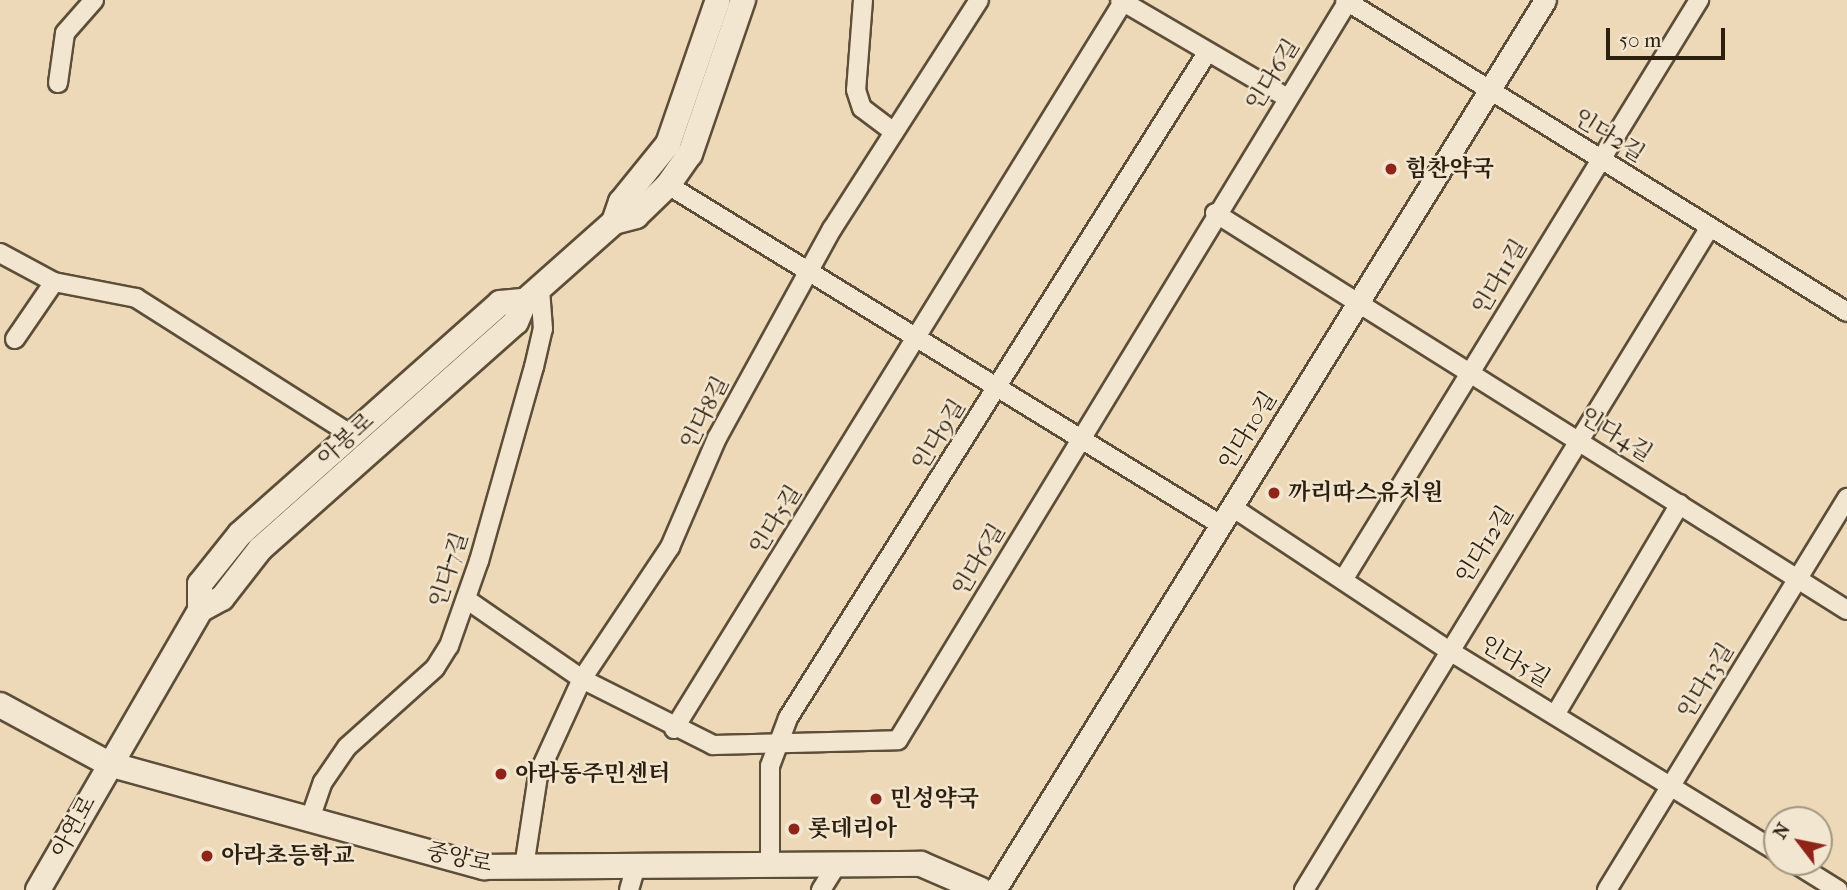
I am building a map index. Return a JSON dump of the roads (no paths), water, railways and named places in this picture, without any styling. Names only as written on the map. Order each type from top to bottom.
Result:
[{"type":"main road","name":"아봉로","points":[[614,222],[621,202],[668,144],[718,0]]},
{"type":"main road","name":"아봉로","points":[[109,764],[201,610],[222,598],[260,548],[516,322],[533,295],[614,222],[636,216],[668,185],[690,154],[743,0]]},
{"type":"main road","name":"아봉로","points":[[201,610],[200,584],[240,534],[500,303],[533,295]]},
{"type":"main road","name":"중앙로","points":[[0,705],[109,764],[484,867],[636,866],[770,861],[836,866],[922,864],[981,890]]},
{"type":"main road","name":"아연로","points":[[38,890],[109,764]]},
{"type":"street","points":[[58,83],[65,33],[94,0]]},
{"type":"street","points":[[863,0],[856,90],[862,108],[894,132]]},
{"type":"street","name":"인다8길","points":[[524,867],[538,775],[582,679],[670,547],[717,438],[810,268],[979,0]]},
{"type":"street","name":"인다10길","points":[[995,890],[1545,0]]},
{"type":"street","name":"인다11길","points":[[1343,580],[1699,0]]},
{"type":"street","points":[[1121,1],[1287,98]]},
{"type":"street","name":"인다5길","points":[[674,729],[920,337],[1121,1]]},
{"type":"street","name":"인다2길","points":[[1347,1],[1847,312]]},
{"type":"street","name":"인다6길","points":[[466,599],[582,679],[674,729],[713,745],[898,740],[1215,213],[1347,1]]},
{"type":"street","name":"인다9길","points":[[770,861],[770,766],[788,718],[1207,53]]},
{"type":"street","name":"인다5길","points":[[668,185],[810,268],[1082,438],[1343,580],[1448,650],[1763,843]]},
{"type":"street","name":"인다4길","points":[[1215,213],[1847,610]]},
{"type":"street","name":"인다12길","points":[[1304,890],[1448,650],[1710,227]]},
{"type":"street","points":[[0,253],[54,282],[136,298],[352,435]]},
{"type":"street","points":[[15,339],[54,282]]},
{"type":"street","name":"인다7길","points":[[310,819],[323,782],[346,747],[435,668],[466,599],[543,329],[533,295]]},
{"type":"street","name":"인다13길","points":[[1607,890],[1847,498]]},
{"type":"street","points":[[1555,715],[1680,505]]},
{"type":"street","points":[[629,890],[636,866]]},
{"type":"street","points":[[821,890],[836,866]]},
{"type":"street","points":[[1816,876],[1838,890]]},
{"type":"place","name":"힘찬약국","points":[[1391,169]]},
{"type":"place","name":"까리따스유치원","points":[[1274,493]]},
{"type":"place","name":"아라동주민센터","points":[[501,774]]},
{"type":"place","name":"민성약국","points":[[876,799]]},
{"type":"place","name":"롯데리아","points":[[794,829]]},
{"type":"place","name":"아라초등학교","points":[[207,856]]}]
